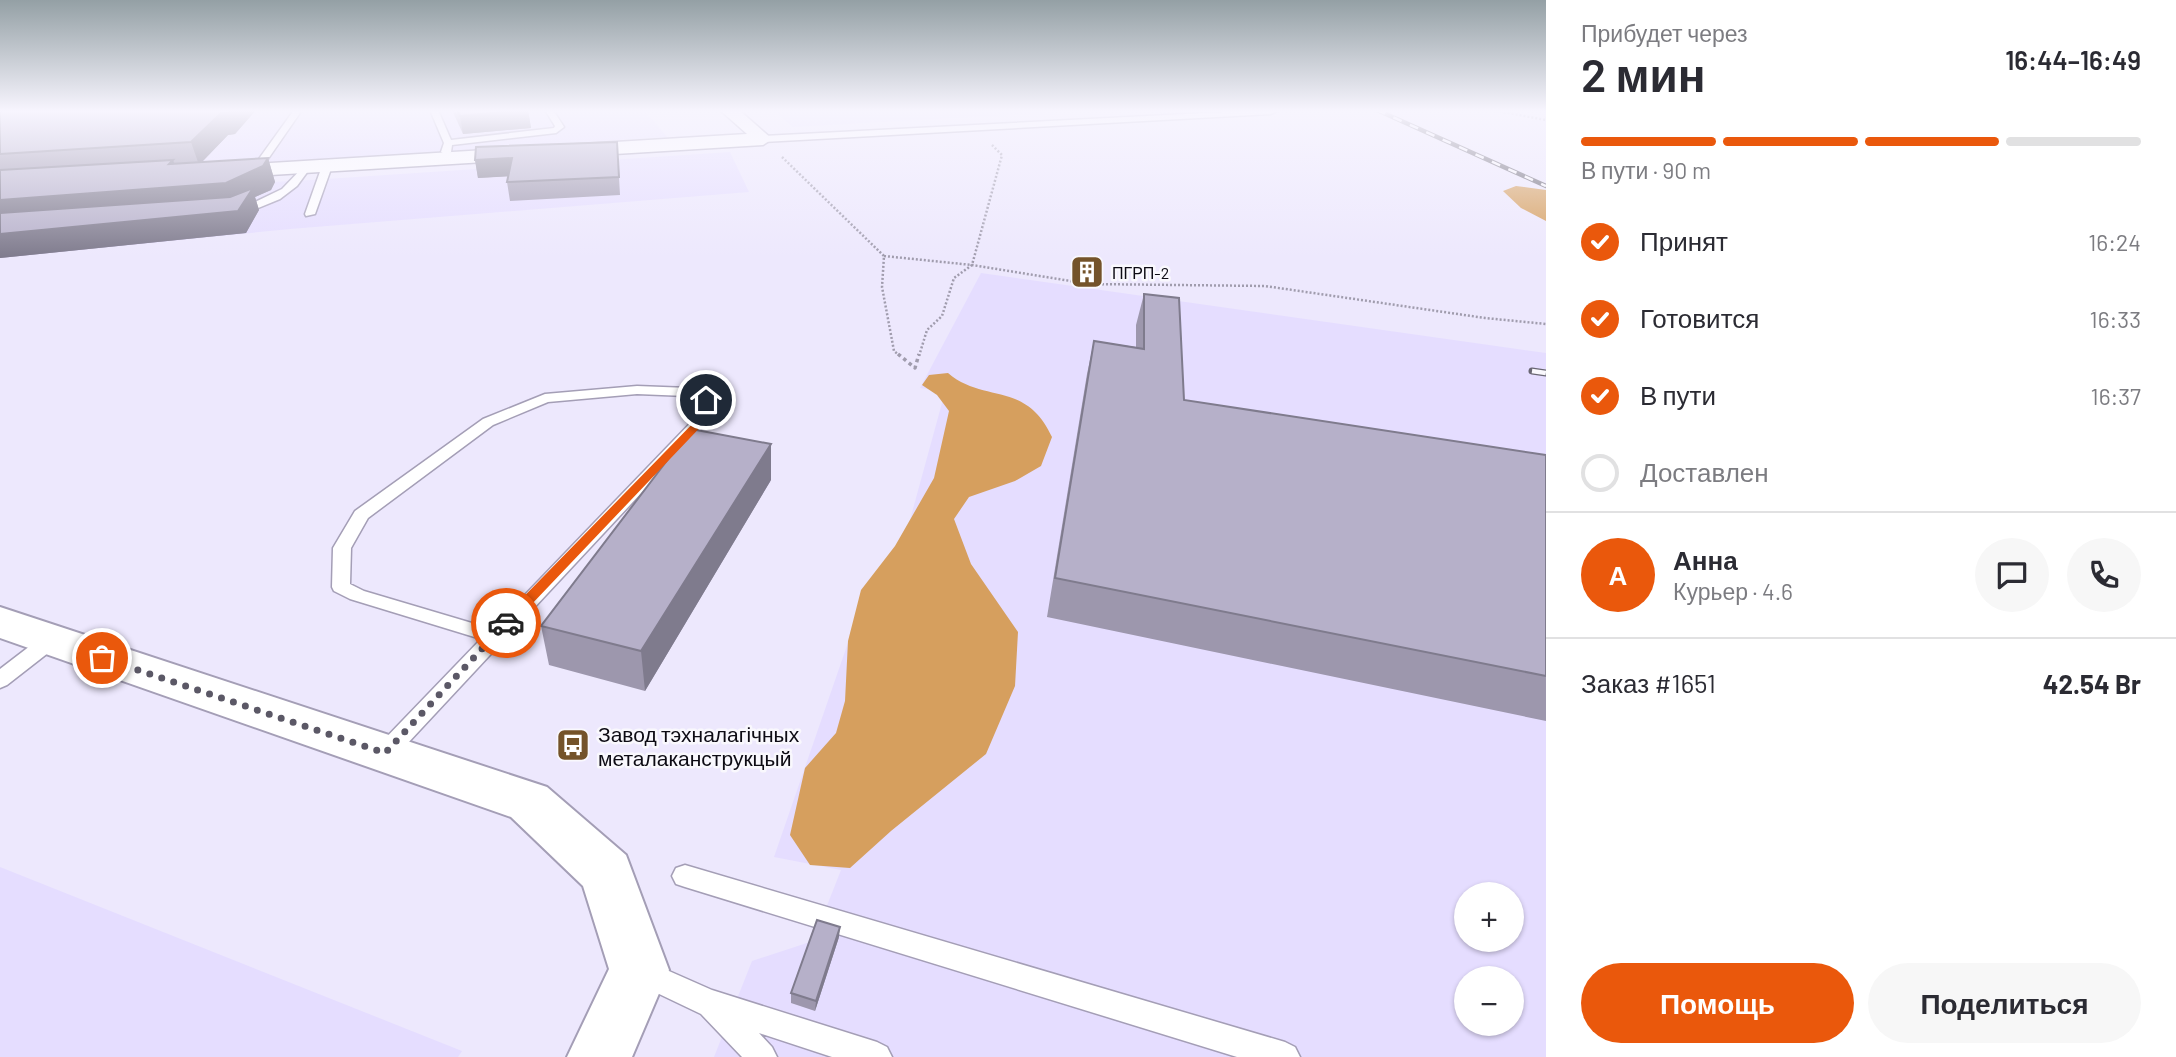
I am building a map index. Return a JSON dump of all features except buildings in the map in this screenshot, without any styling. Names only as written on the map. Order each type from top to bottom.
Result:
[{"type":"street","points":[[202,173],[327,166],[380,159]]},
{"type":"street","points":[[0,622],[529,802],[606,872],[639,970],[599,1057]]},
{"type":"lane","points":[[256,170],[263,159]]},
{"type":"lane","points":[[310,214],[327,166]]},
{"type":"lane","points":[[224,216],[255,207],[279,195],[295,185],[306,167]]},
{"type":"lane","points":[[385,753],[493,636],[707,415],[706,400],[688,392],[637,390],[545,398],[488,422],[360,515],[341,548],[341,586],[357,595],[493,636]]},
{"type":"lane","points":[[0,680],[50,640]]},
{"type":"lane","points":[[685,876],[1285,1057]]},
{"type":"lane","points":[[639,970],[709,1003],[877,1057]]},
{"type":"lane","points":[[709,1003],[762,1057]]},
{"type":"path","points":[[784,159],[884,256],[972,265],[1089,284],[1265,285],[1485,318],[1546,324]]},
{"type":"path","points":[[884,256],[882,287],[894,351],[915,368],[927,330],[942,316],[954,278],[972,265],[1001,159]]},
{"type":"shaded area","points":[[0,159],[312,159],[0,179]]},
{"type":"shaded area","points":[[620,159],[733,159],[749,192],[290,229],[0,258],[0,196],[311,180]]},
{"type":"shaded area","points":[[1516,186],[1546,190],[1546,221],[1521,208],[1503,191]]},
{"type":"shaded area","points":[[981,273],[1546,353],[1546,1057],[714,1057],[752,961],[813,941],[841,870],[774,857],[870,579],[893,582],[945,392],[920,388]]},
{"type":"shaded area","points":[[948,373],[976,388],[1004,395],[1030,407],[1042,419],[1052,437],[1041,466],[1015,481],[969,497],[954,519],[971,564],[1018,632],[1015,686],[986,754],[850,868],[810,865],[790,835],[805,768],[836,733],[845,701],[848,641],[861,590],[895,546],[934,478],[949,411],[937,395],[922,385],[929,375]]},
{"type":"shaded area","points":[[0,867],[462,1051],[458,1057],[0,1057]]},
{"type":"railway","points":[[1487,159],[1546,186]]},
{"type":"railway","points":[[1532,371],[1546,373]]},
{"type":"way so far","points":[[102,658],[385,753],[506,623]]},
{"type":"place","name":"ПГРП-2","points":[[1087,272]]},
{"type":"place","name":"Завод тэхналагічных металаканструкцый","points":[[573,745]]},
{"type":"route","points":[[506,623],[707,415],[706,400]]}]
